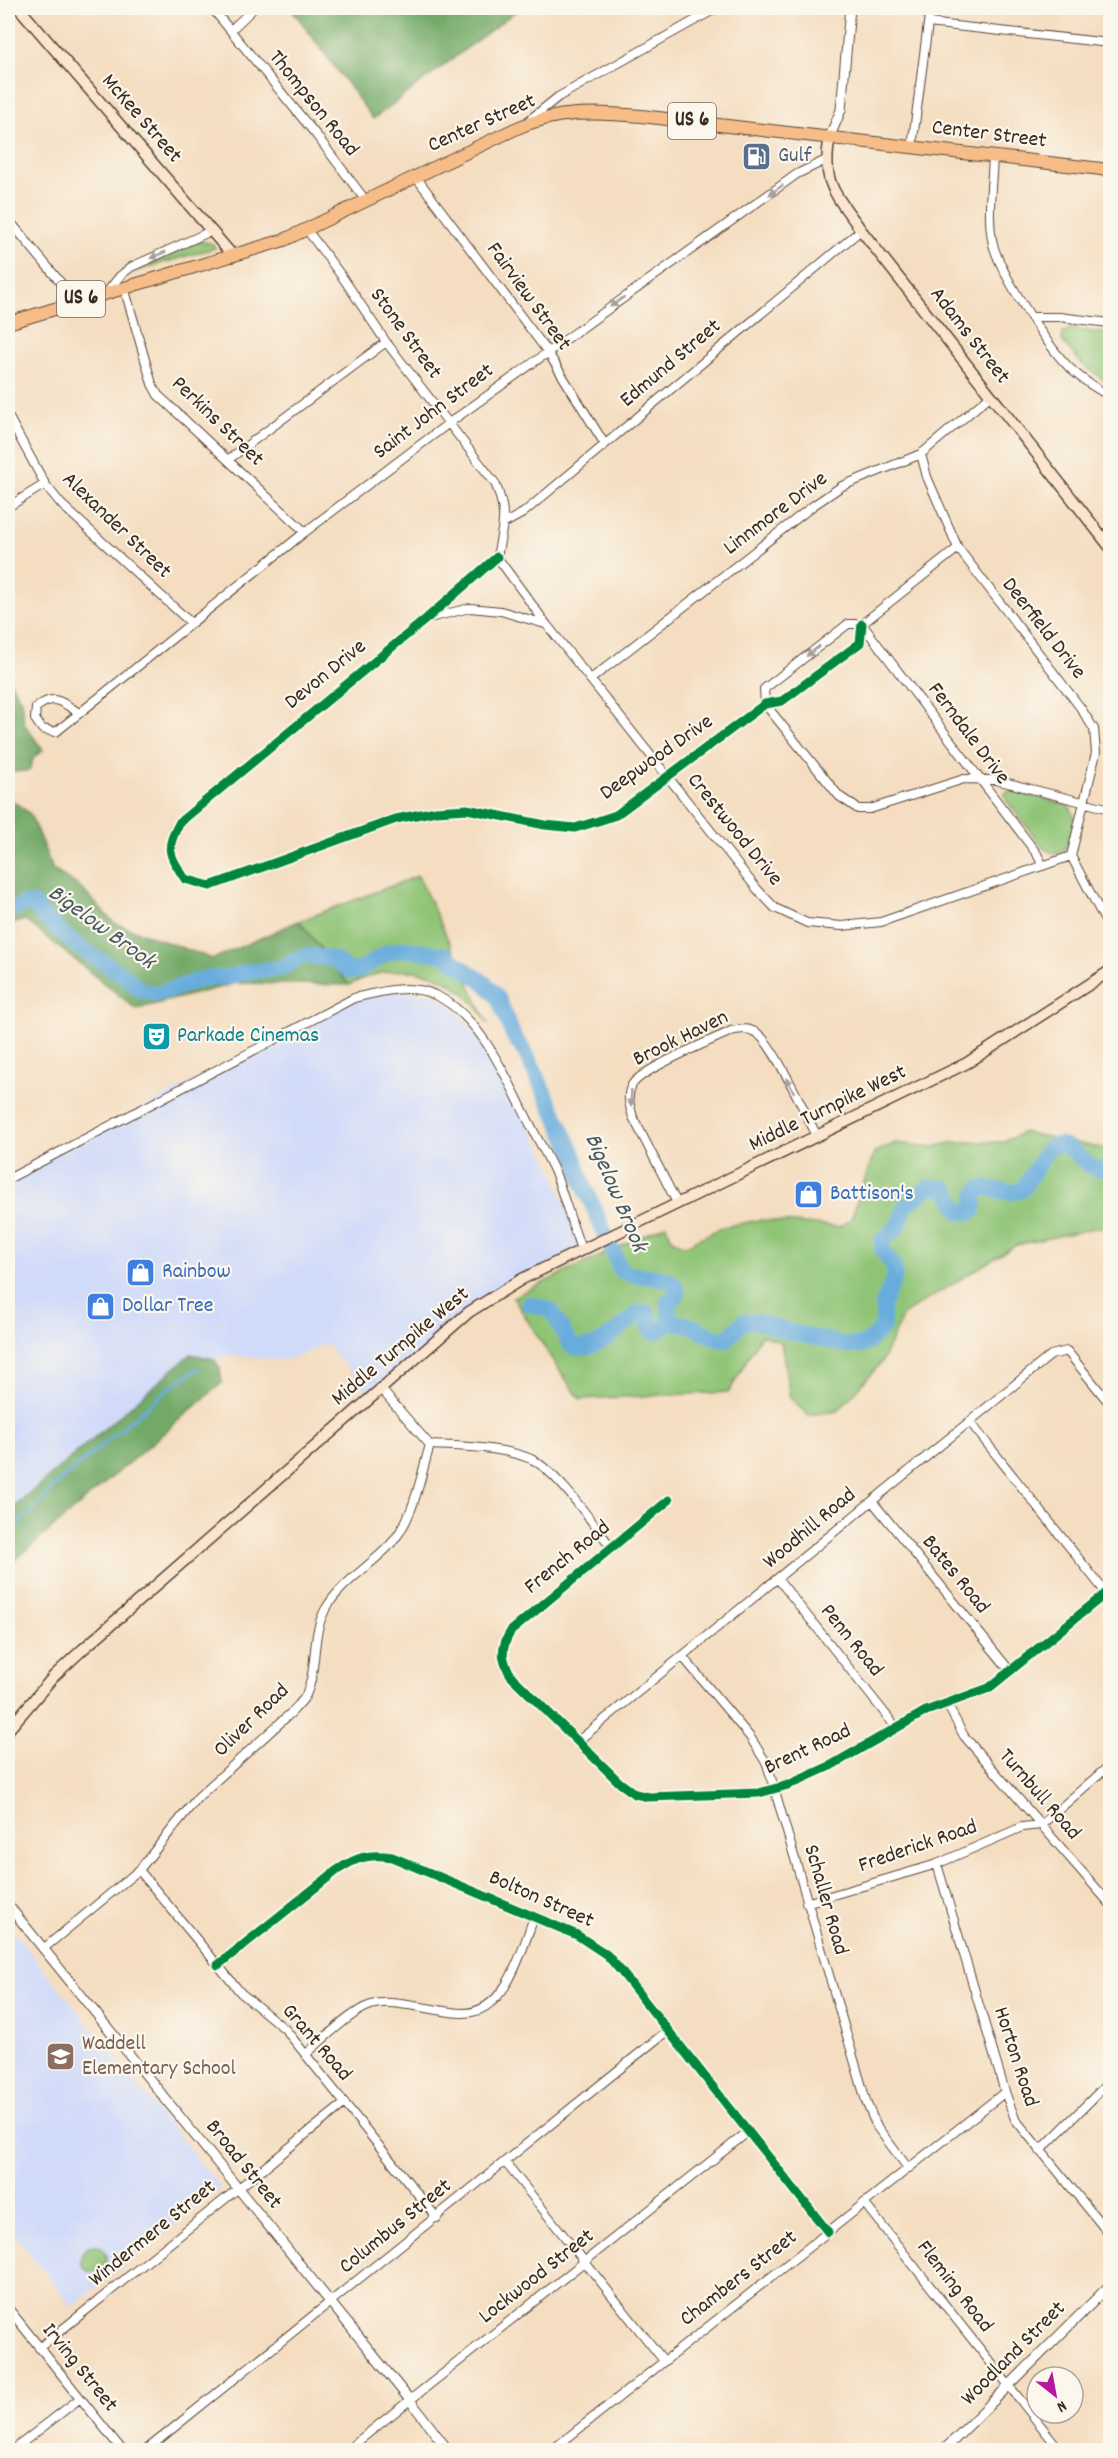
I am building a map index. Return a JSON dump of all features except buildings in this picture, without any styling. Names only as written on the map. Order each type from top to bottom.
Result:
[{"type":"main road","name":"McKee Street","points":[[19,8],[233,256]]},
{"type":"main road","name":"Center Street","points":[[8,323],[276,243],[525,124],[552,115],[610,114],[830,136],[1110,170]]},
{"type":"main road","name":"Adams Street","points":[[830,136],[826,160],[829,183],[861,230],[1110,547]]},
{"type":"main road","name":"Middle Turnpike West","points":[[8,1730],[54,1676],[82,1650],[469,1312],[522,1279],[581,1249],[967,1063],[1110,971]]},
{"type":"street","name":"Thompson Road","points":[[212,8],[366,201]]},
{"type":"street","points":[[231,30],[254,8]]},
{"type":"street","points":[[525,124],[558,97],[717,8]]},
{"type":"street","points":[[830,136],[840,110],[850,8]]},
{"type":"street","points":[[912,147],[930,8]]},
{"type":"street","points":[[928,22],[1110,43]]},
{"type":"street","points":[[993,156],[990,219],[994,247],[1005,272],[1032,317],[1071,370],[1093,387],[1110,396]]},
{"type":"street","name":"Saint John Street","points":[[79,713],[57,700],[46,700],[36,708],[35,719],[42,729],[56,732],[305,532],[448,423],[797,174],[826,160]]},
{"type":"street","name":"Fairview Street","points":[[416,177],[547,351],[604,443]]},
{"type":"street","points":[[8,219],[76,301]]},
{"type":"street","name":"Stone Street","points":[[307,230],[386,342],[495,483],[504,503],[497,557]]},
{"type":"street","name":"Edmund Street","points":[[503,524],[523,513],[861,230]]},
{"type":"street","points":[[107,292],[131,267],[211,231]]},
{"type":"street","name":"Perkins Street","points":[[124,287],[152,384],[158,395],[305,532]]},
{"type":"street","points":[[1032,317],[1059,317],[1110,323]]},
{"type":"street","points":[[229,459],[386,342]]},
{"type":"street","name":"Linnmore Drive","points":[[591,679],[773,536],[842,486],[921,454],[991,395]]},
{"type":"street","name":"Alexander Street","points":[[8,416],[45,484],[61,504],[191,623]]},
{"type":"street","name":"Deerfield Drive","points":[[921,454],[927,477],[958,548],[1080,707],[1094,729],[1096,753],[1071,856]]},
{"type":"street","points":[[8,507],[45,484]]},
{"type":"street","name":"Deepwood Drive","points":[[765,704],[764,689],[848,624],[862,624],[958,548]]},
{"type":"street","name":"Crestwood Drive","points":[[497,557],[546,625],[756,889],[775,908],[807,923],[842,926],[881,921],[1071,856]]},
{"type":"street","name":"Devon Drive","points":[[180,822],[426,619],[497,557]]},
{"type":"street","name":"Devon Drive","points":[[426,619],[470,608],[501,611],[546,625]]},
{"type":"street","name":"Deepwood Drive","points":[[180,822],[169,841],[172,859],[185,879],[210,886],[396,819],[436,811],[467,809],[545,825],[575,828],[616,815],[765,704],[782,701],[860,643],[862,624]]},
{"type":"street","name":"Ferndale Drive","points":[[862,624],[1044,866]]},
{"type":"street","points":[[765,704],[839,796],[858,809],[870,809],[964,779],[979,778],[996,780],[1110,809]]},
{"type":"street","points":[[1071,856],[1110,930]]},
{"type":"street","points":[[8,1179],[354,998],[382,991],[405,989],[433,994],[453,1005],[471,1023],[500,1067],[555,1175],[581,1249]]},
{"type":"street","name":"Brook Haven","points":[[677,1203],[633,1116],[628,1102],[631,1085],[643,1074],[721,1036],[745,1028],[758,1033],[769,1046],[817,1136]]},
{"type":"street","name":"Woodhill Road","points":[[578,1741],[1051,1355],[1067,1351],[1110,1404]]},
{"type":"street","points":[[380,1389],[430,1445],[507,1453],[531,1460],[549,1472],[612,1548]]},
{"type":"street","points":[[970,1422],[1108,1591]]},
{"type":"street","name":"Oliver Road","points":[[44,1949],[139,1870],[198,1797],[292,1712],[305,1697],[311,1680],[317,1630],[325,1610],[340,1591],[391,1545],[403,1527],[412,1506],[430,1445]]},
{"type":"street","name":"French Road","points":[[502,1653],[504,1641],[511,1630],[669,1500]]},
{"type":"street","name":"Bates Road","points":[[872,1500],[1011,1672]]},
{"type":"street","name":"Penn Road","points":[[778,1579],[895,1726]]},
{"type":"street","name":"Brent Road","points":[[502,1653],[504,1664],[512,1677],[620,1784],[635,1794],[649,1797],[759,1793],[774,1790],[830,1766],[895,1726],[926,1711],[989,1688],[1108,1591]]},
{"type":"street","name":"Schaller Road","points":[[682,1656],[750,1737],[767,1764],[806,1903],[867,2104],[877,2127],[908,2168]]},
{"type":"street","name":"Turnbull Road","points":[[947,1704],[964,1736],[1110,1904]]},
{"type":"street","points":[[1041,1825],[1110,1765]]},
{"type":"street","name":"Frederick Road","points":[[806,1903],[937,1864],[1022,1827],[1041,1825]]},
{"type":"street","name":"Bolton Street","points":[[218,1965],[336,1871],[355,1858],[365,1855],[392,1857],[577,1935],[607,1955],[828,2232]]},
{"type":"street","name":"Horton Road","points":[[937,1864],[1015,2119],[1110,2235]]},
{"type":"street","name":"Grant Road","points":[[139,1870],[241,1993],[285,2029],[437,2218]]},
{"type":"street","name":"Broad Street","points":[[8,1905],[409,2399],[448,2451]]},
{"type":"street","points":[[306,2054],[355,2014],[370,2005],[390,2003],[464,2013],[481,2008],[503,1991],[512,1976],[534,1917]]},
{"type":"street","name":"Columbus Street","points":[[146,2451],[668,2031]]},
{"type":"street","points":[[1040,2151],[1110,2081]]},
{"type":"street","name":"Chambers Street","points":[[552,2451],[1005,2092]]},
{"type":"street","name":"Windermere Street","points":[[39,2348],[345,2103]]},
{"type":"street","name":"Lockwood Street","points":[[346,2451],[749,2131]]},
{"type":"street","points":[[505,2162],[664,2361]]},
{"type":"street","name":"Fleming Road","points":[[864,2203],[1060,2451]]},
{"type":"street","name":"Woodland Street","points":[[944,2451],[1110,2285]]},
{"type":"street","name":"Irving Street","points":[[8,2308],[122,2451]]},
{"type":"street","points":[[13,2451],[79,2398]]},
{"type":"shaded area","points":[[382,991],[433,994],[453,1005],[500,1067],[555,1175],[581,1249],[499,1292],[372,1395],[327,1345],[322,1345],[301,1356],[282,1360],[229,1355],[214,1359],[191,1355],[8,1512],[8,1179],[354,998]]},
{"type":"shaded area","name":"Waddell Elementary School","points":[[8,1925],[221,2188],[72,2307],[8,2227]]},
{"type":"green space","points":[[291,8],[520,8],[373,119]]},
{"type":"green space","points":[[201,241],[213,244],[215,248],[127,273]]},
{"type":"green space","points":[[1071,329],[1110,334],[1110,384],[1083,365],[1062,341],[1063,332]]},
{"type":"green space","points":[[8,677],[21,701],[24,724],[43,750],[34,757],[29,771],[10,772],[8,769]]},
{"type":"green space","points":[[1010,790],[1067,805],[1072,810],[1075,824],[1067,846],[1055,854],[1044,849],[1006,800],[1005,793]]},
{"type":"green space","points":[[8,797],[30,814],[53,870],[79,886],[114,923],[213,959],[299,921],[349,985],[237,983],[136,1009],[25,920],[8,925]]},
{"type":"green space","points":[[418,876],[488,1024],[462,991],[428,974],[409,971],[389,972],[369,976],[349,985],[299,921]]},
{"type":"green space","points":[[1023,1132],[1110,1150],[1110,1225],[1016,1245],[904,1314],[881,1363],[838,1411],[808,1415],[790,1398],[781,1342],[761,1335],[729,1392],[580,1399],[513,1297],[666,1225],[672,1239],[684,1246],[723,1227],[759,1220],[839,1227],[851,1219],[874,1153],[895,1143],[933,1147],[954,1142],[1004,1142]]},
{"type":"green space","points":[[191,1354],[214,1359],[220,1369],[222,1383],[8,1566],[8,1512]]},
{"type":"green space","points":[[94,2246],[103,2250],[107,2259],[103,2268],[94,2272],[85,2268],[81,2259],[85,2250]]},
{"type":"waterway","name":"Bigelow Brook","points":[[8,912],[23,904],[34,905],[47,920],[79,947],[125,976],[140,990],[157,994],[203,979],[231,977],[245,972],[282,968],[300,957],[333,959],[350,971],[358,971],[389,952],[406,949],[445,955],[486,984],[498,998],[514,1037],[525,1052],[574,1154],[582,1181],[621,1271],[662,1278],[673,1283],[677,1295],[668,1302],[670,1323]]},
{"type":"waterway","name":"Bigelow Brook","points":[[670,1323],[694,1327],[713,1337],[726,1340],[743,1322],[755,1321],[850,1346],[866,1344],[883,1327],[883,1305],[895,1275],[894,1267],[882,1249],[882,1240],[897,1228],[906,1205],[929,1187],[946,1188],[960,1212],[971,1212],[974,1210],[975,1194],[980,1188],[1008,1192],[1023,1189],[1047,1151],[1055,1145],[1067,1147],[1093,1167],[1110,1170]]},
{"type":"waterway","points":[[529,1304],[551,1310],[571,1346],[580,1348],[589,1347],[607,1338],[638,1313],[648,1313],[650,1329],[653,1332],[657,1332],[670,1323]]},
{"type":"waterway","points":[[8,1525],[16,1526],[53,1487],[171,1386],[199,1368]]},
{"type":"cycle path","points":[[497,557],[426,619],[180,822],[172,839],[170,851],[185,879],[210,886],[396,819],[436,811],[467,809],[545,825],[575,828],[616,815],[765,704],[782,701],[860,643],[862,624]]},
{"type":"cycle path","points":[[669,1500],[511,1631],[503,1654],[512,1677],[620,1783],[635,1794],[649,1797],[759,1793],[788,1785],[830,1766],[926,1711],[989,1688],[1110,1590]]},
{"type":"cycle path","points":[[218,1965],[336,1871],[349,1863],[369,1856],[392,1857],[577,1935],[607,1955],[620,1970],[828,2232]]},
{"type":"place","name":"Gulf","points":[[757,156]]},
{"type":"place","name":"Parkade Cinemas","points":[[156,1036]]},
{"type":"place","name":"Battison's","points":[[809,1194]]},
{"type":"place","name":"Rainbow","points":[[141,1272]]},
{"type":"place","name":"Dollar Tree","points":[[101,1306]]},
{"type":"place","name":"Waddell Elementary School","points":[[61,2057]]}]
